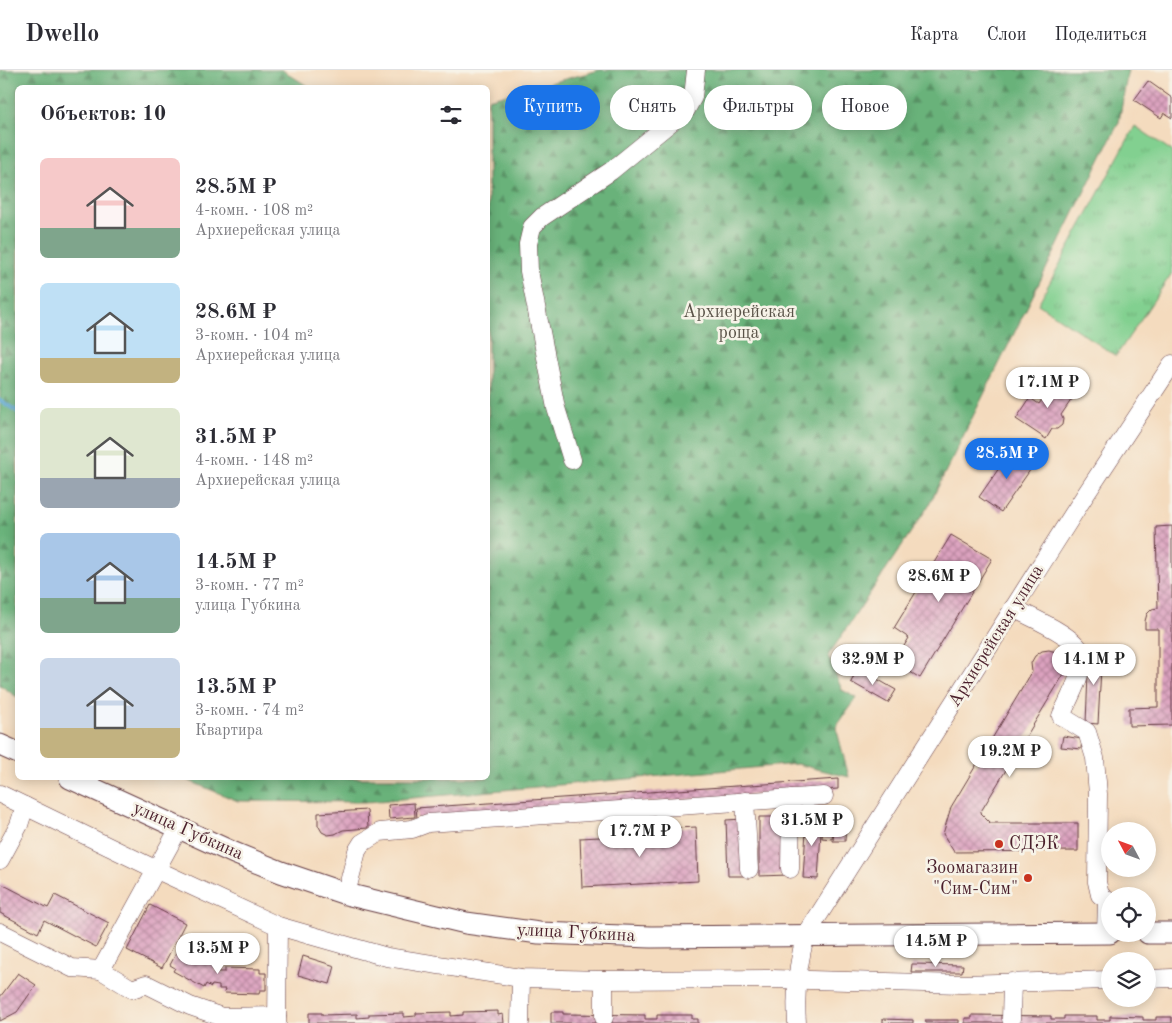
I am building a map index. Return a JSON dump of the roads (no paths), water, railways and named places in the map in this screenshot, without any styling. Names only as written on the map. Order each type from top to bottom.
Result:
[{"type":"main road","points":[[0,745],[15,752]]},
{"type":"main road","name":"улица Губкина","points":[[74,780],[281,872],[346,894],[466,923],[539,933],[651,937],[1101,933]]},
{"type":"main road","points":[[1156,933],[1172,933]]},
{"type":"street","points":[[572,460],[556,408],[529,272],[528,244],[532,227],[542,217],[611,171],[686,110],[693,97],[696,70]]},
{"type":"street","name":"Архиерейская улица","points":[[797,1023],[796,980],[800,953],[806,935],[1097,477],[1172,364]]},
{"type":"street","points":[[1014,608],[1070,638],[1078,646],[1082,656],[1079,676],[1061,716],[1086,732],[1095,758],[1098,794],[1097,882],[1101,896]]},
{"type":"street","points":[[0,794],[278,926],[387,957],[521,978],[796,980],[962,984],[1101,980]]},
{"type":"street","points":[[346,894],[357,851],[362,843],[380,832],[412,829],[428,823],[824,796]]},
{"type":"street","points":[[790,869],[791,798]]},
{"type":"street","points":[[745,801],[749,869]]},
{"type":"street","points":[[0,860],[19,825],[25,806]]},
{"type":"street","points":[[101,970],[179,828]]},
{"type":"street","points":[[0,932],[72,968],[101,970],[132,989],[146,984],[190,1006],[222,1017],[277,1020],[278,926]]},
{"type":"street","points":[[520,1023],[521,978]]},
{"type":"street","points":[[1156,979],[1172,978]]},
{"type":"street","points":[[604,980],[604,1018]]},
{"type":"street","points":[[1011,1019],[1012,982]]},
{"type":"waterway","points":[[0,400],[15,410]]},
{"type":"place","name":"СДЭК","points":[[999,844]]},
{"type":"place","name":"Зоомагазин \"Сим-Сим\"","points":[[1028,878]]},
{"type":"park label","name":"Архиерейская роща","points":[[739,322]]}]
